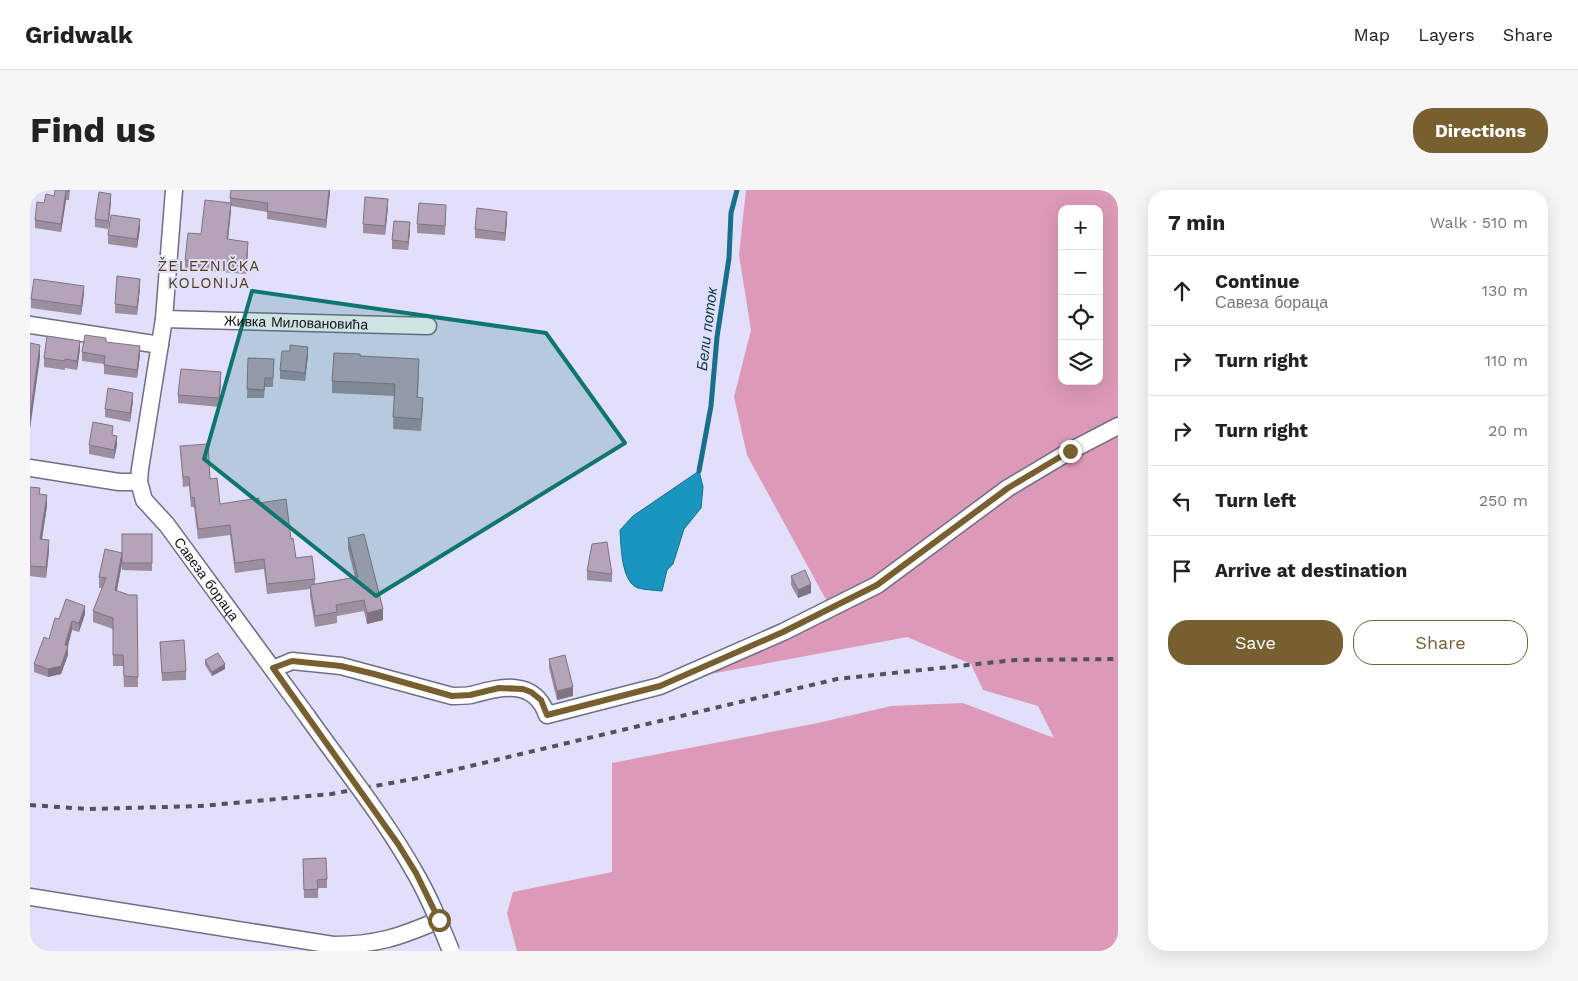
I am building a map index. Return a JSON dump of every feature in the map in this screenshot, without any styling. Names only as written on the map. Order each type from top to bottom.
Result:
[{"type":"street","name":"Савеза бораца","points":[[174,190],[164,319],[140,469],[139,482],[144,500],[167,525],[273,668],[398,844],[416,873],[439,920],[451,951]]},
{"type":"street","name":"Живка Миловановића","points":[[164,319],[428,326]]},
{"type":"street","points":[[30,325],[160,345]]},
{"type":"street","points":[[273,668],[292,661],[341,666],[452,696],[470,695],[499,688],[523,689],[531,692],[541,700],[547,715],[660,686],[783,632],[877,585],[1008,488],[1070,451],[1118,426]]},
{"type":"street","points":[[30,468],[118,482],[139,482]]},
{"type":"street","points":[[30,897],[333,945],[380,942],[396,938],[439,920]]},
{"type":"highlighted area","points":[[252,291],[546,333],[625,443],[376,596],[204,459]]},
{"type":"shaded area","points":[[746,190],[1118,190],[1118,951],[517,951],[507,913],[513,892],[612,872],[612,763],[818,723],[891,706],[963,703],[1054,738],[1038,706],[983,690],[971,664],[907,637],[673,681],[830,607],[747,455],[734,397],[751,330],[739,255]]},
{"type":"water","points":[[699,471],[703,487],[701,508],[684,529],[673,564],[667,570],[662,591],[638,588],[628,579],[625,571],[620,530],[633,516]]},
{"type":"building","points":[[55,190],[69,190],[66,191],[61,224],[35,220],[37,202],[44,203],[46,194],[54,196]]},
{"type":"building","points":[[231,190],[329,190],[326,220],[267,211],[268,203],[230,198]]},
{"type":"building","points":[[99,192],[111,194],[108,221],[95,219]]},
{"type":"building","points":[[365,197],[388,199],[385,226],[363,224]]},
{"type":"building","points":[[205,200],[231,203],[227,239],[248,242],[246,266],[185,260],[188,233],[201,234]]},
{"type":"building","points":[[419,203],[446,205],[445,226],[417,224]]},
{"type":"building","points":[[477,208],[507,212],[505,233],[475,229]]},
{"type":"building","points":[[111,215],[140,219],[137,239],[108,235]]},
{"type":"building","points":[[394,221],[410,222],[408,242],[392,240]]},
{"type":"building","points":[[117,276],[140,279],[137,307],[115,304]]},
{"type":"building","points":[[34,279],[84,286],[81,306],[31,299]]},
{"type":"building","points":[[85,335],[106,338],[106,342],[140,346],[137,370],[104,365],[105,356],[82,352]]},
{"type":"building","points":[[47,336],[80,341],[77,361],[44,358]]},
{"type":"building","points":[[30,343],[40,345],[30,416]]},
{"type":"building","points":[[290,345],[308,347],[305,373],[280,370],[282,351],[290,351]]},
{"type":"building","points":[[334,353],[419,359],[417,397],[423,398],[421,419],[393,417],[395,384],[332,381]]},
{"type":"building","points":[[248,358],[274,359],[273,378],[265,378],[264,390],[247,389]]},
{"type":"building","points":[[181,369],[221,372],[219,398],[178,395]]},
{"type":"building","points":[[108,388],[133,393],[130,413],[105,409]]},
{"type":"building","points":[[93,422],[113,426],[112,435],[117,436],[114,450],[89,445]]},
{"type":"building","points":[[208,444],[210,479],[217,478],[220,504],[259,498],[259,503],[286,499],[291,539],[293,538],[296,558],[312,556],[315,579],[267,584],[264,559],[235,563],[230,525],[198,529],[194,497],[191,498],[189,477],[183,477],[180,446]]},
{"type":"building","points":[[30,487],[40,488],[39,494],[47,495],[40,539],[49,540],[46,567],[30,566]]},
{"type":"building","points":[[122,534],[152,534],[152,563],[122,563]]},
{"type":"building","points":[[364,534],[383,609],[367,613],[364,600],[336,605],[337,612],[315,616],[310,585],[358,577],[348,538]]},
{"type":"building","points":[[607,542],[612,574],[587,571],[592,544]]},
{"type":"building","points":[[105,549],[122,553],[115,590],[129,595],[137,595],[138,677],[124,676],[123,655],[113,655],[113,618],[93,611],[106,578],[99,577]]},
{"type":"building","points":[[805,570],[811,584],[798,590],[791,576]]},
{"type":"building","points":[[66,599],[85,606],[79,623],[72,621],[65,645],[68,646],[61,666],[48,669],[34,664],[44,637],[49,639],[55,618],[59,619]]},
{"type":"building","points":[[184,640],[186,671],[162,673],[160,642]]},
{"type":"building","points":[[218,653],[225,664],[212,672],[205,660]]},
{"type":"building","points":[[565,655],[573,687],[557,691],[549,659]]},
{"type":"building","points":[[326,858],[327,879],[317,880],[318,889],[304,890],[303,859]]},
{"type":"waterway","name":"Бели поток","points":[[699,471],[711,406],[717,337],[729,258],[731,213],[737,190]]},
{"type":"railway","points":[[30,805],[88,809],[201,806],[331,794],[424,777],[837,679],[1015,660],[1118,659]]},
{"type":"district","name":"ŽELEZNIČKA KOLONIJA","points":[[209,274]]},
{"type":"route","points":[[439,920],[416,873],[398,844],[273,668],[292,661],[341,666],[452,696],[470,695],[499,688],[523,689],[535,694],[541,700],[547,715],[660,686],[783,632],[877,585],[1008,488],[1070,451]]}]
